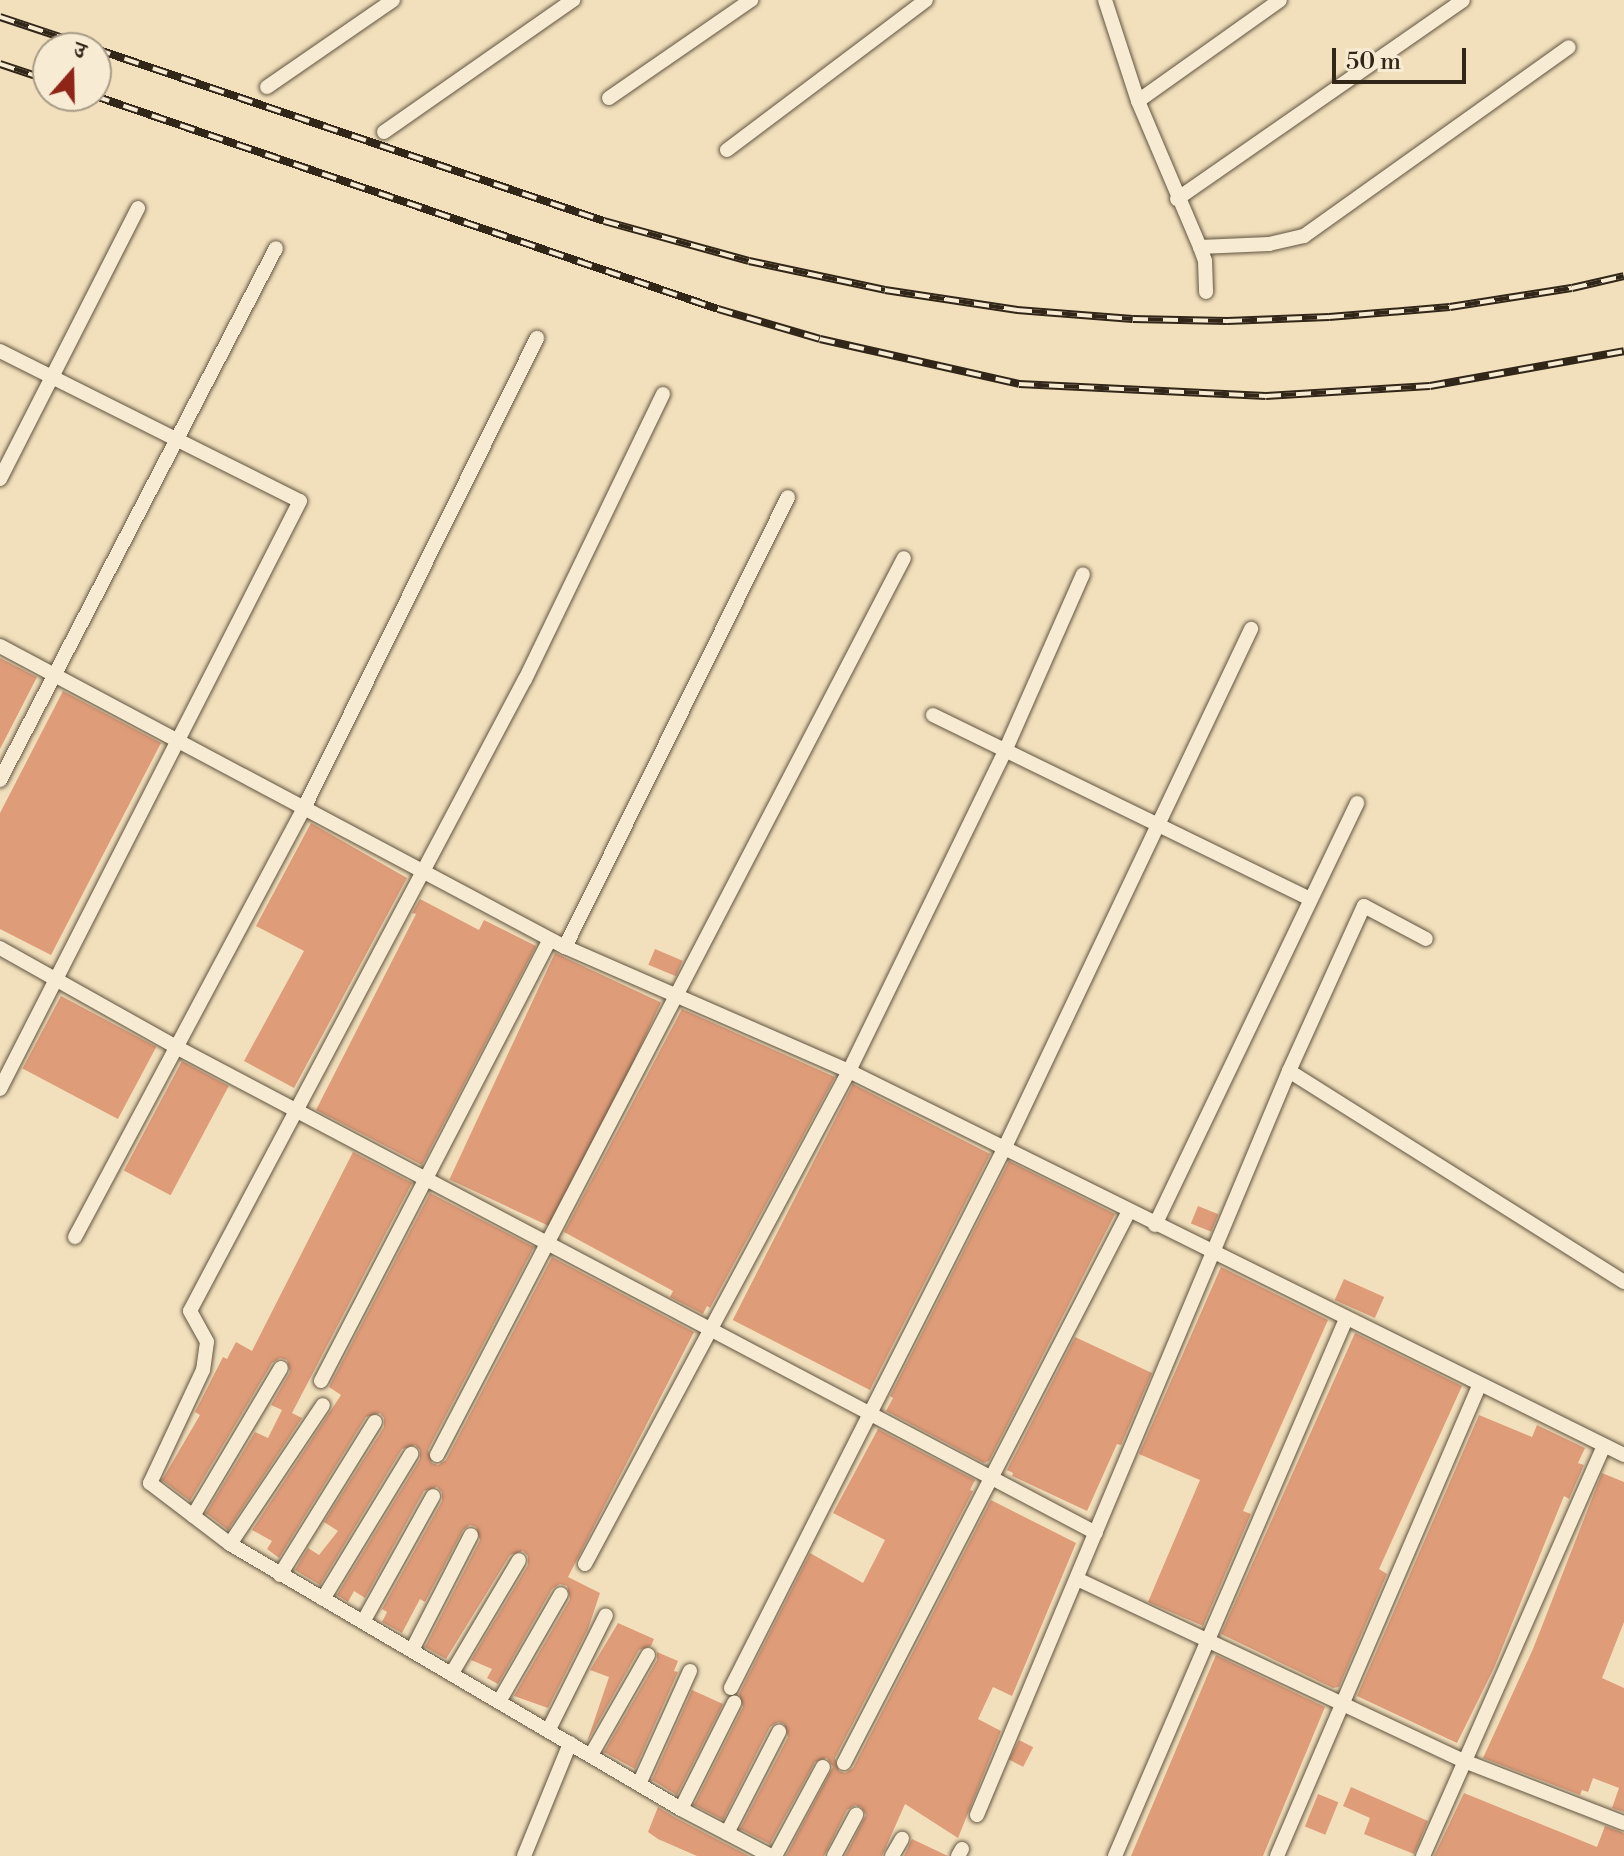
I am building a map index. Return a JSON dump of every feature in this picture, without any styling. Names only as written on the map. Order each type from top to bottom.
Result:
[{"type":"street","points":[[267,87],[393,0]]},
{"type":"street","points":[[384,132],[573,0]]},
{"type":"street","points":[[609,98],[751,0]]},
{"type":"street","points":[[727,150],[926,0]]},
{"type":"street","points":[[1105,0],[1138,101],[1205,261],[1206,292]]},
{"type":"street","points":[[1138,101],[1280,0]]},
{"type":"street","points":[[1177,199],[1463,0]]},
{"type":"street","points":[[1200,247],[1269,244],[1304,236],[1569,47]]},
{"type":"street","points":[[0,479],[138,208]]},
{"type":"street","points":[[0,780],[276,248]]},
{"type":"street","points":[[75,1237],[303,810],[537,338]]},
{"type":"street","points":[[0,351],[300,501],[0,1089]]},
{"type":"street","points":[[663,394],[525,679],[190,1311],[207,1342],[203,1370],[150,1483],[230,1544],[280,1575],[500,1700],[681,1809],[773,1856],[823,1767]]},
{"type":"street","points":[[565,947],[788,497]]},
{"type":"street","points":[[437,1455],[678,999],[904,558]]},
{"type":"street","points":[[585,1564],[849,1071],[1005,751],[1083,574]]},
{"type":"street","points":[[681,1809],[733,1696],[1004,1149],[1251,629]]},
{"type":"street","points":[[0,646],[550,940],[678,999],[849,1071],[1479,1386],[1624,1455]]},
{"type":"street","points":[[933,715],[1311,899]]},
{"type":"street","points":[[1155,1225],[1357,803]]},
{"type":"street","points":[[977,1815],[1289,1071],[1364,906],[1426,939]]},
{"type":"street","points":[[321,1381],[550,940]]},
{"type":"street","points":[[0,948],[178,1048],[1096,1533]]},
{"type":"street","points":[[1289,1071],[1624,1282]]},
{"type":"street","points":[[844,1763],[1129,1211]]},
{"type":"street","points":[[1115,1856],[1346,1319]]},
{"type":"street","points":[[193,1516],[281,1368]]},
{"type":"street","points":[[1277,1856],[1479,1386]]},
{"type":"street","points":[[230,1544],[323,1405]]},
{"type":"street","points":[[280,1575],[375,1422]]},
{"type":"street","points":[[1423,1856],[1603,1447]]},
{"type":"street","points":[[323,1599],[411,1454]]},
{"type":"street","points":[[363,1622],[433,1496]]},
{"type":"street","points":[[412,1650],[471,1535]]},
{"type":"street","points":[[452,1673],[519,1560]]},
{"type":"street","points":[[1077,1579],[1464,1761],[1624,1823]]},
{"type":"street","points":[[500,1700],[561,1594]]},
{"type":"street","points":[[549,1729],[606,1615]]},
{"type":"street","points":[[591,1755],[648,1655]]},
{"type":"street","points":[[639,1784],[690,1671]]},
{"type":"street","points":[[727,1833],[779,1732]]},
{"type":"street","points":[[524,1856],[570,1743]]},
{"type":"street","points":[[834,1856],[856,1815]]},
{"type":"street","points":[[892,1856],[902,1839]]},
{"type":"building","points":[[0,658],[37,677],[0,749]]},
{"type":"building","points":[[63,691],[161,743],[51,955],[0,929],[0,813]]},
{"type":"building","points":[[311,823],[407,878],[294,1088],[244,1061],[304,951],[256,926]]},
{"type":"building","points":[[420,899],[479,930],[484,920],[536,946],[422,1165],[316,1110],[416,914],[412,913]]},
{"type":"building","points":[[655,949],[683,961],[676,976],[648,965]]},
{"type":"building","points":[[555,953],[661,1002],[555,1229],[449,1180]]},
{"type":"building","points":[[61,996],[156,1047],[118,1119],[23,1068]]},
{"type":"building","points":[[682,1009],[835,1077],[710,1308],[707,1306],[703,1314],[670,1297],[673,1291],[564,1232]]},
{"type":"building","points":[[182,1061],[229,1086],[171,1195],[124,1170]]},
{"type":"building","points":[[853,1084],[990,1154],[870,1390],[733,1320]]},
{"type":"building","points":[[353,1152],[412,1183],[292,1413],[302,1418],[228,1530],[206,1513],[255,1432],[268,1438],[282,1410],[271,1405],[290,1372],[287,1360],[280,1358],[272,1363],[190,1501],[162,1480],[200,1415],[195,1412],[223,1357],[227,1359],[236,1342],[252,1351]]},
{"type":"building","points":[[1009,1161],[1115,1214],[989,1461],[984,1463],[886,1411],[893,1398],[890,1396]]},
{"type":"building","points":[[430,1193],[534,1247],[428,1450],[432,1463],[438,1465],[446,1460],[552,1257],[694,1332],[568,1577],[600,1593],[588,1629],[548,1708],[514,1696],[570,1599],[567,1586],[560,1584],[552,1589],[498,1684],[487,1678],[492,1669],[471,1660],[528,1565],[528,1556],[523,1551],[510,1555],[446,1659],[425,1647],[480,1540],[476,1527],[470,1525],[463,1530],[425,1602],[420,1599],[402,1633],[382,1622],[387,1612],[382,1609],[442,1501],[442,1492],[437,1487],[424,1491],[365,1598],[354,1591],[348,1602],[337,1595],[420,1459],[420,1450],[415,1445],[402,1449],[320,1585],[295,1570],[308,1548],[319,1555],[338,1531],[324,1522],[384,1427],[384,1418],[380,1413],[366,1417],[279,1558],[267,1549],[272,1541],[252,1530],[341,1395],[329,1387]]},
{"type":"building","points":[[1198,1206],[1218,1214],[1211,1232],[1191,1224]]},
{"type":"building","points":[[1221,1267],[1328,1320],[1243,1511],[1251,1514],[1203,1626],[1148,1602],[1200,1480],[1139,1454]]},
{"type":"building","points":[[1344,1279],[1384,1297],[1375,1318],[1335,1300]]},
{"type":"building","points":[[1355,1333],[1462,1386],[1379,1569],[1387,1574],[1339,1687],[1333,1688],[1221,1634]]},
{"type":"building","points":[[1075,1337],[1152,1373],[1121,1445],[1117,1444],[1087,1511],[1012,1476],[1013,1473],[1007,1470]]},
{"type":"building","points":[[1479,1415],[1532,1437],[1537,1425],[1585,1448],[1578,1463],[1584,1465],[1569,1499],[1564,1496],[1494,1668],[1457,1743],[1357,1696]]},
{"type":"building","points":[[878,1429],[975,1480],[970,1490],[973,1491],[835,1758],[839,1771],[845,1773],[853,1768],[991,1500],[1076,1543],[1012,1696],[993,1687],[978,1719],[1001,1731],[958,1838],[905,1804],[882,1856],[845,1856],[866,1815],[861,1807],[855,1805],[847,1810],[824,1856],[786,1856],[833,1767],[827,1758],[815,1762],[770,1844],[740,1829],[788,1737],[784,1724],[778,1722],[770,1727],[723,1820],[694,1805],[743,1707],[739,1694],[810,1553],[863,1583],[885,1540],[833,1513]]},
{"type":"building","points":[[1602,1473],[1624,1482],[1624,1622],[1602,1678],[1624,1688],[1624,1812],[1612,1808],[1619,1788],[1593,1778],[1588,1792],[1582,1790],[1580,1795],[1483,1758],[1533,1649]]},
{"type":"building","points":[[618,1623],[654,1639],[651,1646],[639,1650],[587,1742],[609,1677],[590,1670]]},
{"type":"building","points":[[657,1652],[678,1661],[674,1671],[678,1672],[635,1769],[604,1752],[657,1660]]},
{"type":"building","points":[[1216,1655],[1325,1707],[1263,1856],[1131,1856]]},
{"type":"building","points":[[692,1690],[723,1704],[677,1795],[652,1780]]},
{"type":"building","points":[[1019,1740],[1033,1747],[1023,1767],[1009,1760]]},
{"type":"building","points":[[1351,1787],[1428,1821],[1414,1854],[1364,1834],[1370,1818],[1343,1806]]},
{"type":"building","points":[[1464,1793],[1597,1847],[1605,1826],[1624,1833],[1624,1856],[1434,1856]]},
{"type":"building","points":[[1318,1794],[1338,1802],[1325,1835],[1305,1826]]},
{"type":"building","points":[[658,1807],[749,1856],[697,1856],[658,1839],[648,1832]]},
{"type":"building","points":[[912,1839],[948,1856],[904,1856]]},
{"type":"railway","points":[[0,17],[45,32]]},
{"type":"railway","points":[[112,54],[604,221],[749,261],[885,290],[1017,310],[1133,319],[1227,321],[1329,317],[1450,307],[1572,288],[1624,276]]},
{"type":"railway","points":[[0,64],[32,75]]},
{"type":"railway","points":[[112,102],[718,309],[820,339],[1019,384],[1266,396],[1430,386],[1624,351]]}]
